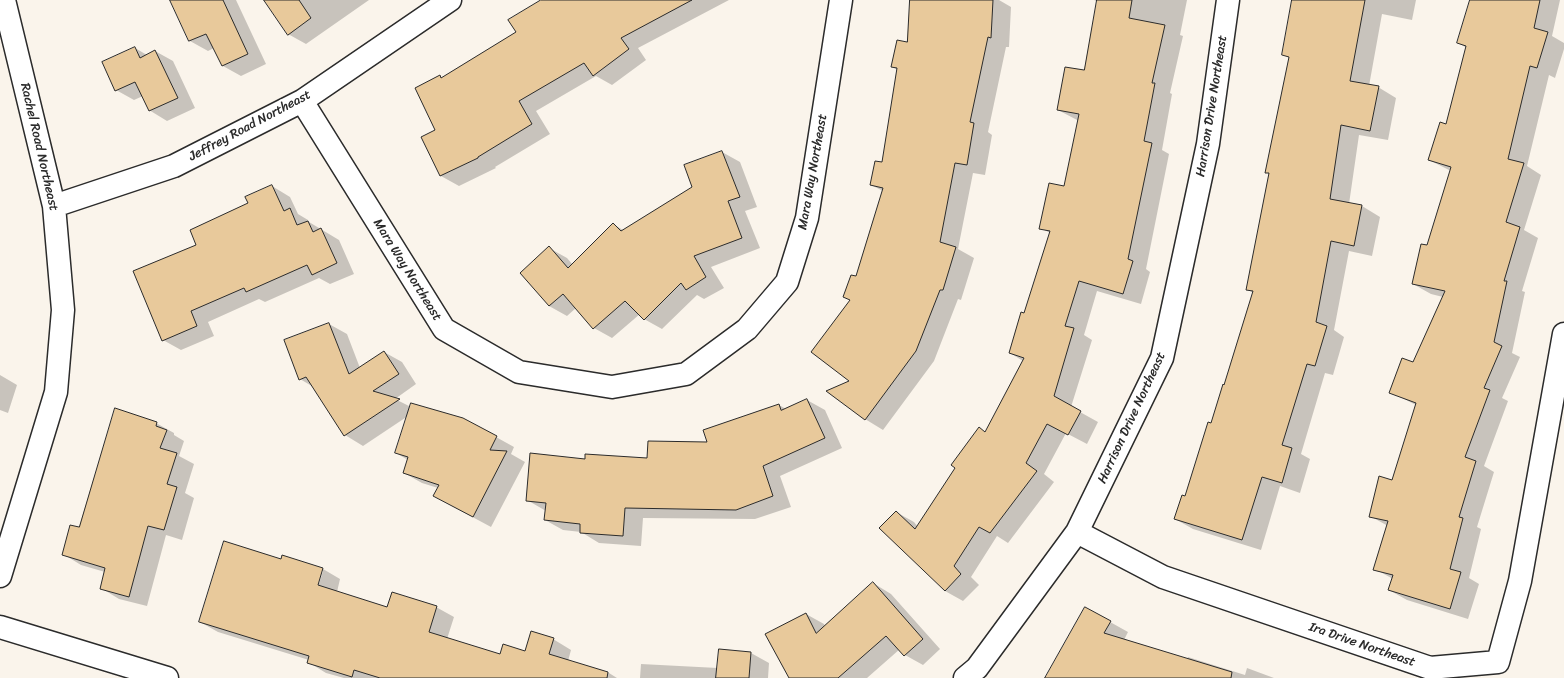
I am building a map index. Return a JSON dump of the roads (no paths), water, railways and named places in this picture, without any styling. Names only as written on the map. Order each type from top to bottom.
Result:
[{"type":"street","name":"Rachel Road Northeast","points":[[0,576],[56,392],[63,310],[54,206],[4,0]]},
{"type":"street","name":"Jeffrey Road Northeast","points":[[54,206],[174,166],[302,101],[450,0]]},
{"type":"street","name":"Mara Way Northeast","points":[[302,101],[444,329],[519,372],[612,387],[686,374],[747,329],[787,282],[807,218],[841,0]]},
{"type":"street","name":"Harrison Drive Northeast","points":[[965,678],[977,668],[1077,532],[1162,358],[1208,144],[1228,0]]},
{"type":"street","name":"Ira Drive Northeast","points":[[1077,532],[1163,577],[1430,668],[1498,662],[1520,581],[1564,334]]},
{"type":"street","points":[[0,627],[166,678]]}]
